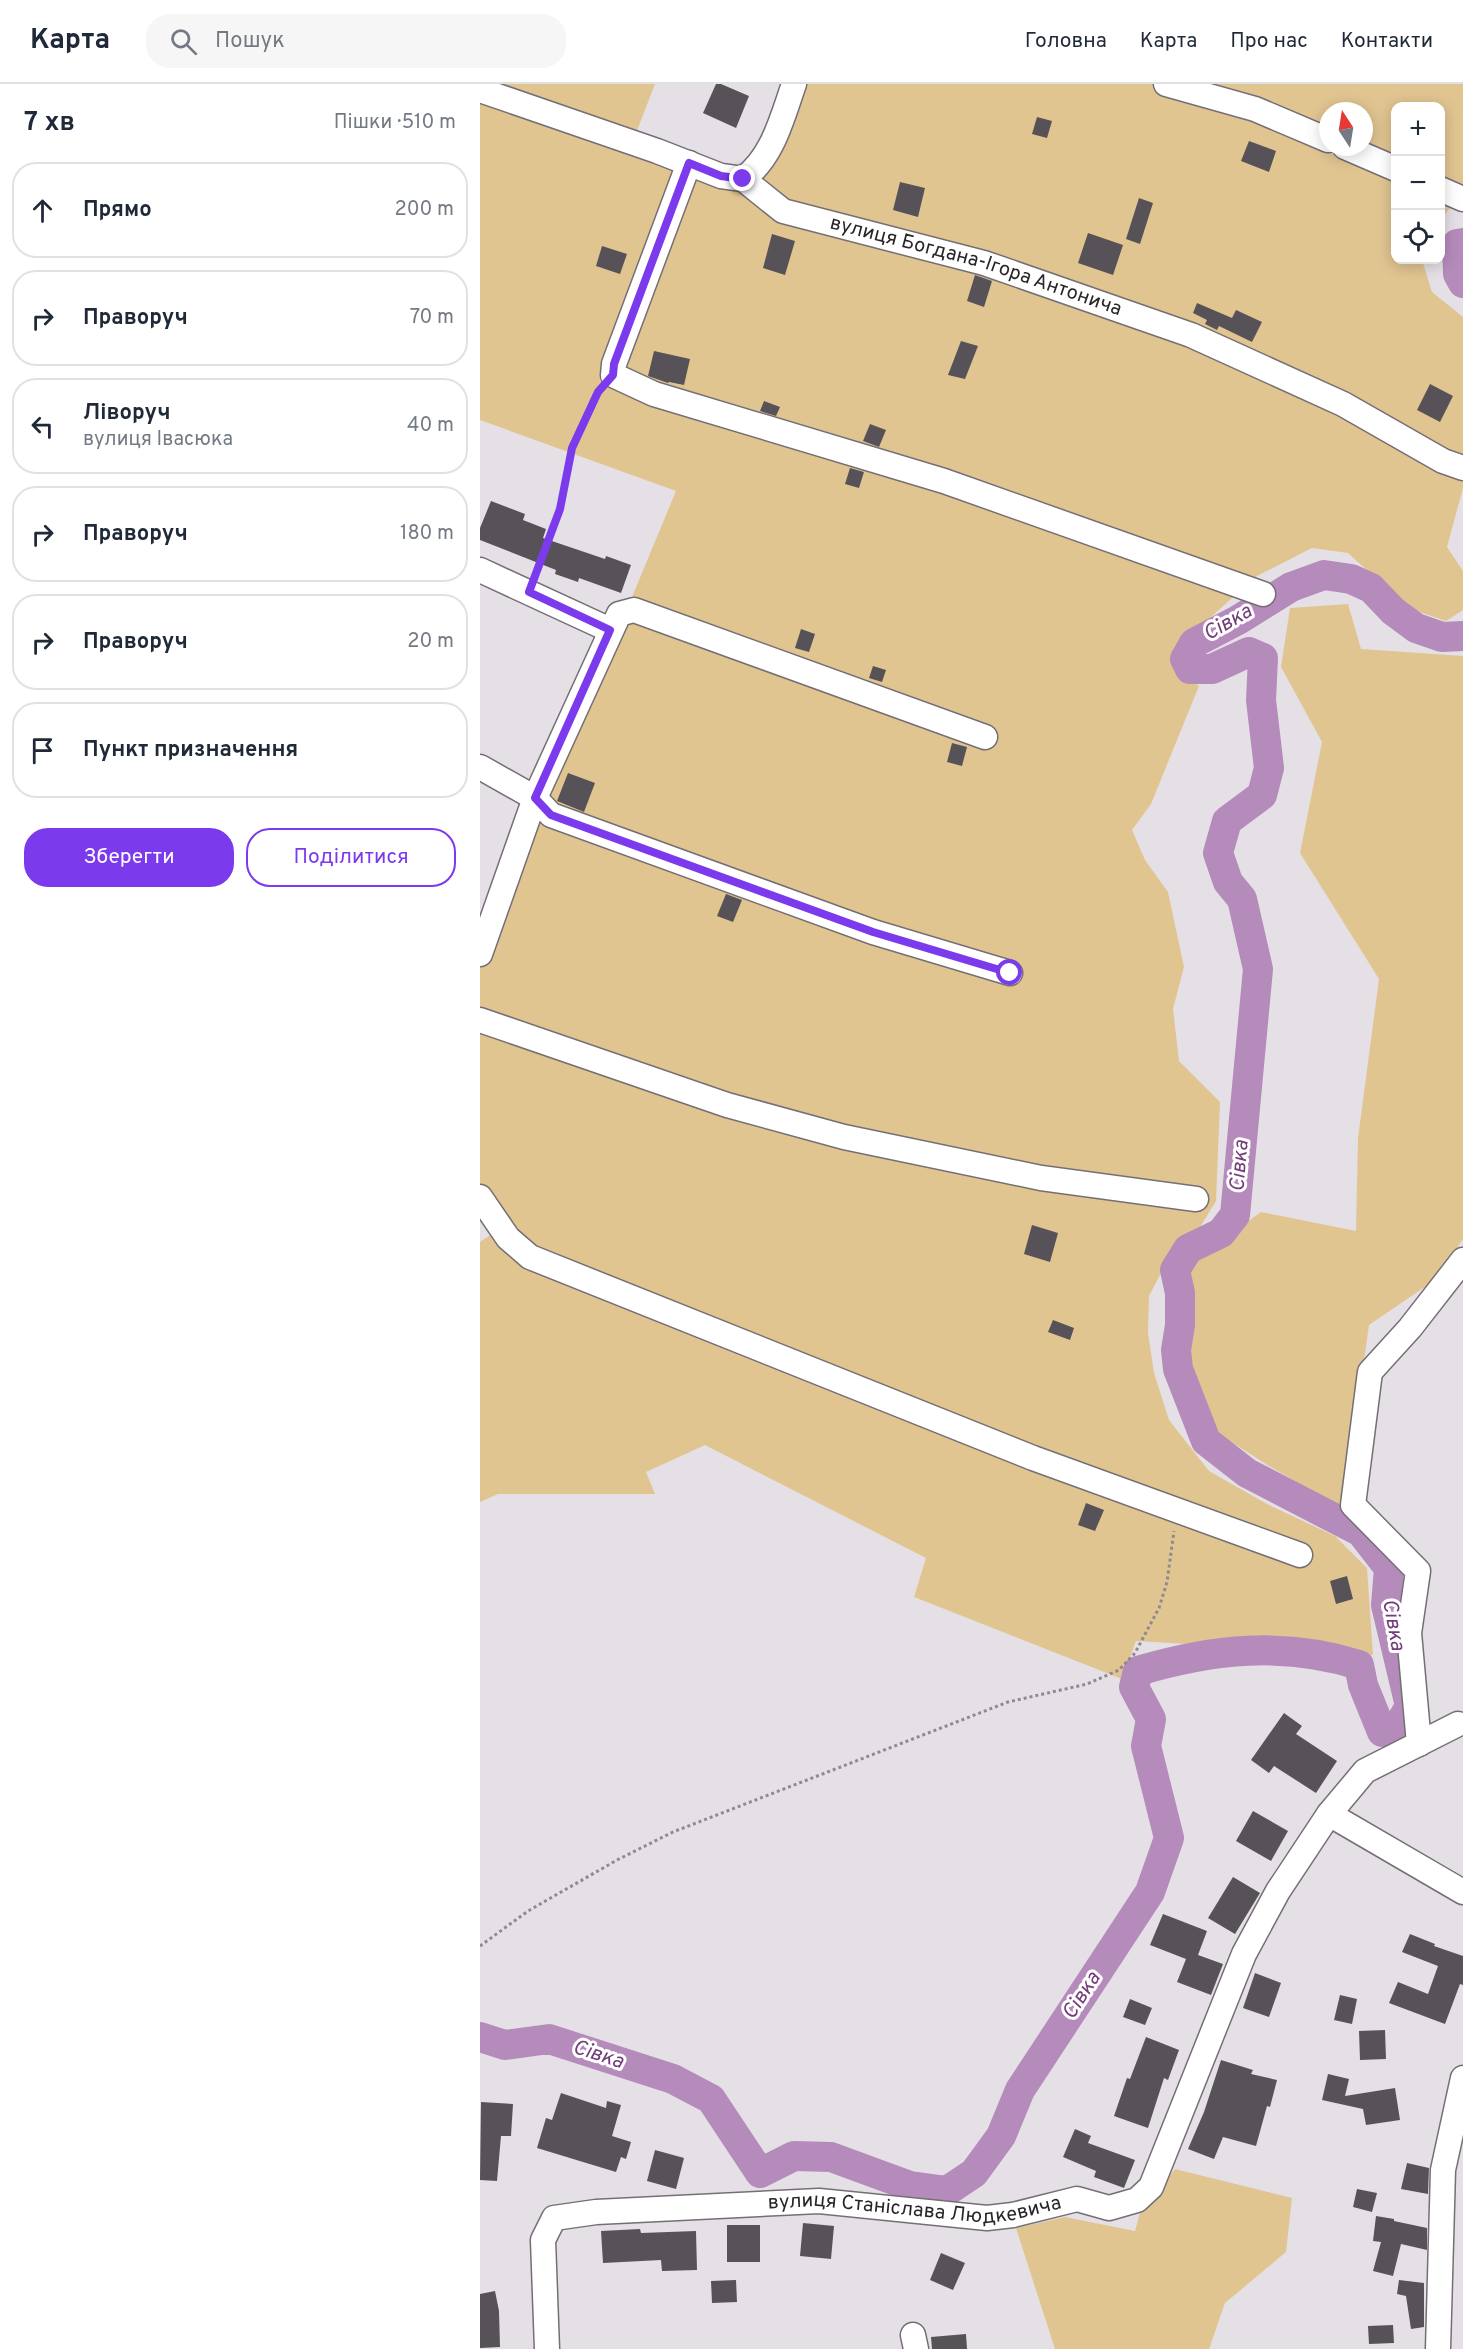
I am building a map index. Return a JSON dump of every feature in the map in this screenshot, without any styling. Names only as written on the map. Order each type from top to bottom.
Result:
[{"type":"street","points":[[743,179],[757,169],[776,135],[794,84]]},
{"type":"street","points":[[1166,84],[1255,109],[1319,136]]},
{"type":"street","name":"вулиця Богдана-Ігора Антонича","points":[[480,90],[721,176],[743,179],[783,211],[984,263],[1191,335],[1343,404],[1443,461],[1463,468]]},
{"type":"street","points":[[1365,156],[1391,167]]},
{"type":"street","points":[[689,163],[614,364],[613,375],[654,394],[955,485],[1263,594]]},
{"type":"street","points":[[1445,191],[1463,199]]},
{"type":"street","points":[[480,570],[610,630]]},
{"type":"street","points":[[480,954],[543,807],[610,630],[619,614],[634,610],[985,736]]},
{"type":"street","points":[[480,767],[543,807],[873,932],[1010,973]]},
{"type":"street","points":[[480,1020],[727,1105],[844,1137],[1041,1178],[1196,1199]]},
{"type":"street","points":[[480,1197],[508,1238],[530,1257],[1033,1458],[1300,1555]]},
{"type":"street","points":[[1419,1744],[1409,1633],[1418,1571],[1353,1505],[1370,1372],[1410,1328],[1463,1260]]},
{"type":"street","name":"вулиця Станіслава Людкевича","points":[[547,2349],[543,2240],[554,2218],[596,2212],[819,2201],[987,2218],[1013,2215],[1077,2199],[1109,2208],[1137,2200],[1151,2187],[1244,1954],[1278,1891],[1329,1814],[1365,1771],[1458,1724]]},
{"type":"street","points":[[1329,1814],[1463,1892]]},
{"type":"street","points":[[1438,2349],[1443,2170],[1463,2078]]},
{"type":"path","points":[[529,592],[560,509],[572,448],[598,392],[613,375]]},
{"type":"path","points":[[480,1947],[528,1911],[617,1860],[673,1832],[1008,1702],[1087,1684],[1119,1670],[1136,1653],[1159,1608],[1167,1582],[1177,1510]]},
{"type":"shaded area","points":[[492,84],[655,84],[636,133]]},
{"type":"shaded area","points":[[798,84],[1463,84],[1463,205],[1451,207],[1445,214],[1445,102],[1391,102],[1391,264],[1423,264],[1432,292],[1463,317],[1463,488],[1447,547],[1463,571],[1463,610],[1446,621],[1410,609],[1348,553],[1312,548],[1257,576],[1179,645],[1175,668],[1199,686],[1151,804],[1132,830],[1145,860],[1168,892],[1184,967],[1173,1009],[1179,1061],[1220,1102],[1216,1201],[1200,1227],[1171,1254],[1149,1296],[1148,1333],[1154,1373],[1169,1420],[1209,1471],[1267,1504],[1335,1536],[1367,1568],[1373,1655],[1136,1641],[1122,1679],[914,1597],[926,1558],[705,1445],[646,1472],[655,1494],[498,1494],[480,1502],[480,1242],[502,1227],[480,1195],[480,963],[676,491],[480,420],[480,93],[685,165],[752,198],[762,183]]},
{"type":"shaded area","points":[[1348,604],[1361,649],[1463,656],[1463,1239],[1435,1280],[1369,1325],[1343,1509],[1211,1429],[1186,1348],[1189,1263],[1261,1212],[1356,1231],[1358,1138],[1379,979],[1300,853],[1322,742],[1281,667],[1290,608]]},
{"type":"shaded area","points":[[1175,2169],[1292,2198],[1286,2252],[1225,2303],[1209,2349],[1055,2349],[1016,2228],[1065,2217],[1135,2231],[1140,2213]]},
{"type":"building","points":[[716,84],[749,96],[736,128],[703,113]]},
{"type":"building","points":[[1037,117],[1052,121],[1047,138],[1032,134]]},
{"type":"building","points":[[1249,141],[1276,151],[1269,172],[1241,161]]},
{"type":"building","points":[[900,182],[925,188],[918,217],[893,210]]},
{"type":"building","points":[[1139,198],[1153,203],[1140,244],[1126,239]]},
{"type":"building","points":[[1088,233],[1123,245],[1113,275],[1078,263]]},
{"type":"building","points":[[772,234],[795,241],[785,275],[763,268]]},
{"type":"building","points":[[602,246],[627,254],[620,274],[596,266]]},
{"type":"building","points":[[975,275],[992,281],[984,307],[967,301]]},
{"type":"building","points":[[1197,303],[1232,318],[1236,310],[1262,322],[1252,342],[1219,326],[1217,330],[1205,324],[1207,320],[1193,313]]},
{"type":"building","points":[[961,341],[978,346],[965,379],[948,375]]},
{"type":"building","points":[[654,351],[690,359],[684,385],[668,383],[648,376]]},
{"type":"building","points":[[1430,384],[1453,396],[1440,422],[1417,410]]},
{"type":"building","points":[[764,401],[780,407],[776,416],[760,411]]},
{"type":"building","points":[[870,424],[886,430],[879,447],[863,441]]},
{"type":"building","points":[[850,468],[864,472],[859,488],[845,484]]},
{"type":"building","points":[[491,501],[525,514],[523,520],[546,529],[543,538],[605,559],[606,556],[631,565],[621,593],[579,578],[578,582],[555,574],[556,570],[480,540],[480,528]]},
{"type":"building","points":[[801,629],[815,634],[809,652],[795,648]]},
{"type":"building","points":[[873,666],[886,670],[882,682],[869,678]]},
{"type":"building","points":[[952,743],[967,747],[962,766],[947,762]]},
{"type":"building","points":[[568,773],[595,783],[584,812],[557,801]]},
{"type":"building","points":[[726,894],[742,900],[733,922],[717,916]]},
{"type":"building","points":[[1032,1225],[1058,1233],[1050,1262],[1024,1254]]},
{"type":"building","points":[[1053,1320],[1074,1328],[1070,1340],[1048,1332]]},
{"type":"building","points":[[1086,1503],[1104,1510],[1095,1531],[1078,1525]]},
{"type":"building","points":[[1347,1576],[1353,1599],[1336,1604],[1330,1581]]},
{"type":"building","points":[[1284,1713],[1302,1726],[1296,1734],[1337,1761],[1316,1793],[1274,1766],[1269,1773],[1251,1760]]},
{"type":"building","points":[[1253,1811],[1288,1831],[1271,1861],[1236,1841]]},
{"type":"building","points":[[1233,1877],[1260,1893],[1235,1934],[1208,1918]]},
{"type":"building","points":[[1163,1914],[1207,1931],[1198,1955],[1223,1964],[1211,1995],[1177,1982],[1186,1959],[1150,1945]]},
{"type":"building","points":[[1410,1934],[1435,1944],[1434,1946],[1463,1956],[1463,1985],[1460,1984],[1445,2024],[1389,2003],[1398,1982],[1428,1994],[1438,1966],[1402,1952]]},
{"type":"building","points":[[1255,1973],[1281,1983],[1269,2017],[1243,2008]]},
{"type":"building","points":[[1340,1995],[1357,1999],[1352,2024],[1334,2020]]},
{"type":"building","points":[[1130,1999],[1152,2008],[1145,2025],[1123,2017]]},
{"type":"building","points":[[1385,2030],[1386,2059],[1360,2060],[1359,2031]]},
{"type":"building","points":[[1146,2037],[1179,2050],[1168,2080],[1164,2078],[1148,2128],[1114,2116],[1127,2078],[1130,2079]]},
{"type":"building","points":[[1221,2060],[1253,2070],[1251,2074],[1277,2080],[1256,2146],[1223,2137],[1214,2159],[1188,2149],[1204,2112]]},
{"type":"building","points":[[1328,2074],[1349,2079],[1345,2096],[1395,2088],[1400,2120],[1366,2125],[1363,2109],[1322,2100]]},
{"type":"building","points":[[561,2093],[606,2108],[607,2101],[621,2105],[612,2136],[631,2142],[626,2159],[621,2157],[616,2172],[537,2148],[546,2118],[552,2120]]},
{"type":"building","points":[[481,2102],[513,2104],[511,2136],[501,2136],[497,2181],[480,2180]]},
{"type":"building","points":[[1075,2129],[1091,2136],[1088,2143],[1135,2160],[1124,2188],[1094,2177],[1096,2171],[1063,2157]]},
{"type":"building","points":[[655,2150],[684,2158],[676,2189],[647,2181]]},
{"type":"building","points":[[1407,2163],[1429,2168],[1428,2194],[1401,2189]]},
{"type":"building","points":[[1357,2189],[1377,2193],[1372,2212],[1353,2207]]},
{"type":"building","points":[[1376,2216],[1427,2228],[1427,2250],[1401,2244],[1393,2276],[1373,2271],[1381,2242],[1373,2241]]},
{"type":"building","points":[[803,2223],[834,2226],[831,2259],[800,2256]]},
{"type":"building","points":[[727,2225],[760,2225],[760,2262],[727,2262]]},
{"type":"building","points":[[640,2229],[641,2233],[696,2231],[697,2270],[662,2271],[661,2260],[603,2263],[601,2231]]},
{"type":"building","points":[[941,2253],[965,2263],[953,2290],[930,2280]]},
{"type":"building","points":[[736,2280],[737,2302],[712,2303],[711,2281]]},
{"type":"building","points":[[1399,2280],[1424,2283],[1424,2327],[1411,2329],[1406,2296],[1397,2294]]},
{"type":"building","points":[[495,2291],[499,2311],[500,2347],[480,2348],[480,2294]]},
{"type":"building","points":[[1393,2325],[1394,2343],[1369,2344],[1368,2326]]},
{"type":"building","points":[[966,2334],[967,2349],[932,2349],[931,2337]]},
{"type":"waterway","name":"Сівка","points":[[1463,243],[1457,244],[1458,274],[1463,283]]},
{"type":"waterway","name":"Сівка","points":[[480,2037],[505,2045],[549,2039],[673,2079],[711,2099],[760,2173],[794,2156],[831,2157],[910,2186],[947,2191],[974,2173],[1001,2136],[1020,2090],[1150,1892],[1169,1838],[1146,1746],[1151,1719],[1134,1687],[1138,1671],[1193,1657],[1248,1651],[1276,1651],[1331,1657],[1359,1665],[1363,1685],[1382,1732],[1400,1723],[1410,1706],[1386,1605],[1389,1568],[1361,1532],[1247,1473],[1206,1441],[1178,1369],[1176,1350],[1180,1325],[1180,1293],[1175,1270],[1188,1249],[1221,1233],[1235,1215],[1258,969],[1242,899],[1228,882],[1218,853],[1227,821],[1262,795],[1269,768],[1261,700],[1263,658],[1249,652],[1212,669],[1190,669],[1185,659],[1194,643],[1238,620],[1291,587],[1324,575],[1351,579],[1371,588],[1393,611],[1416,628],[1442,637],[1463,636]]},
{"type":"route","points":[[743,179],[721,176],[689,163],[614,364],[613,375],[592,402],[572,448],[560,509],[529,592],[610,630],[535,798],[551,815],[873,932],[1010,973]]}]
